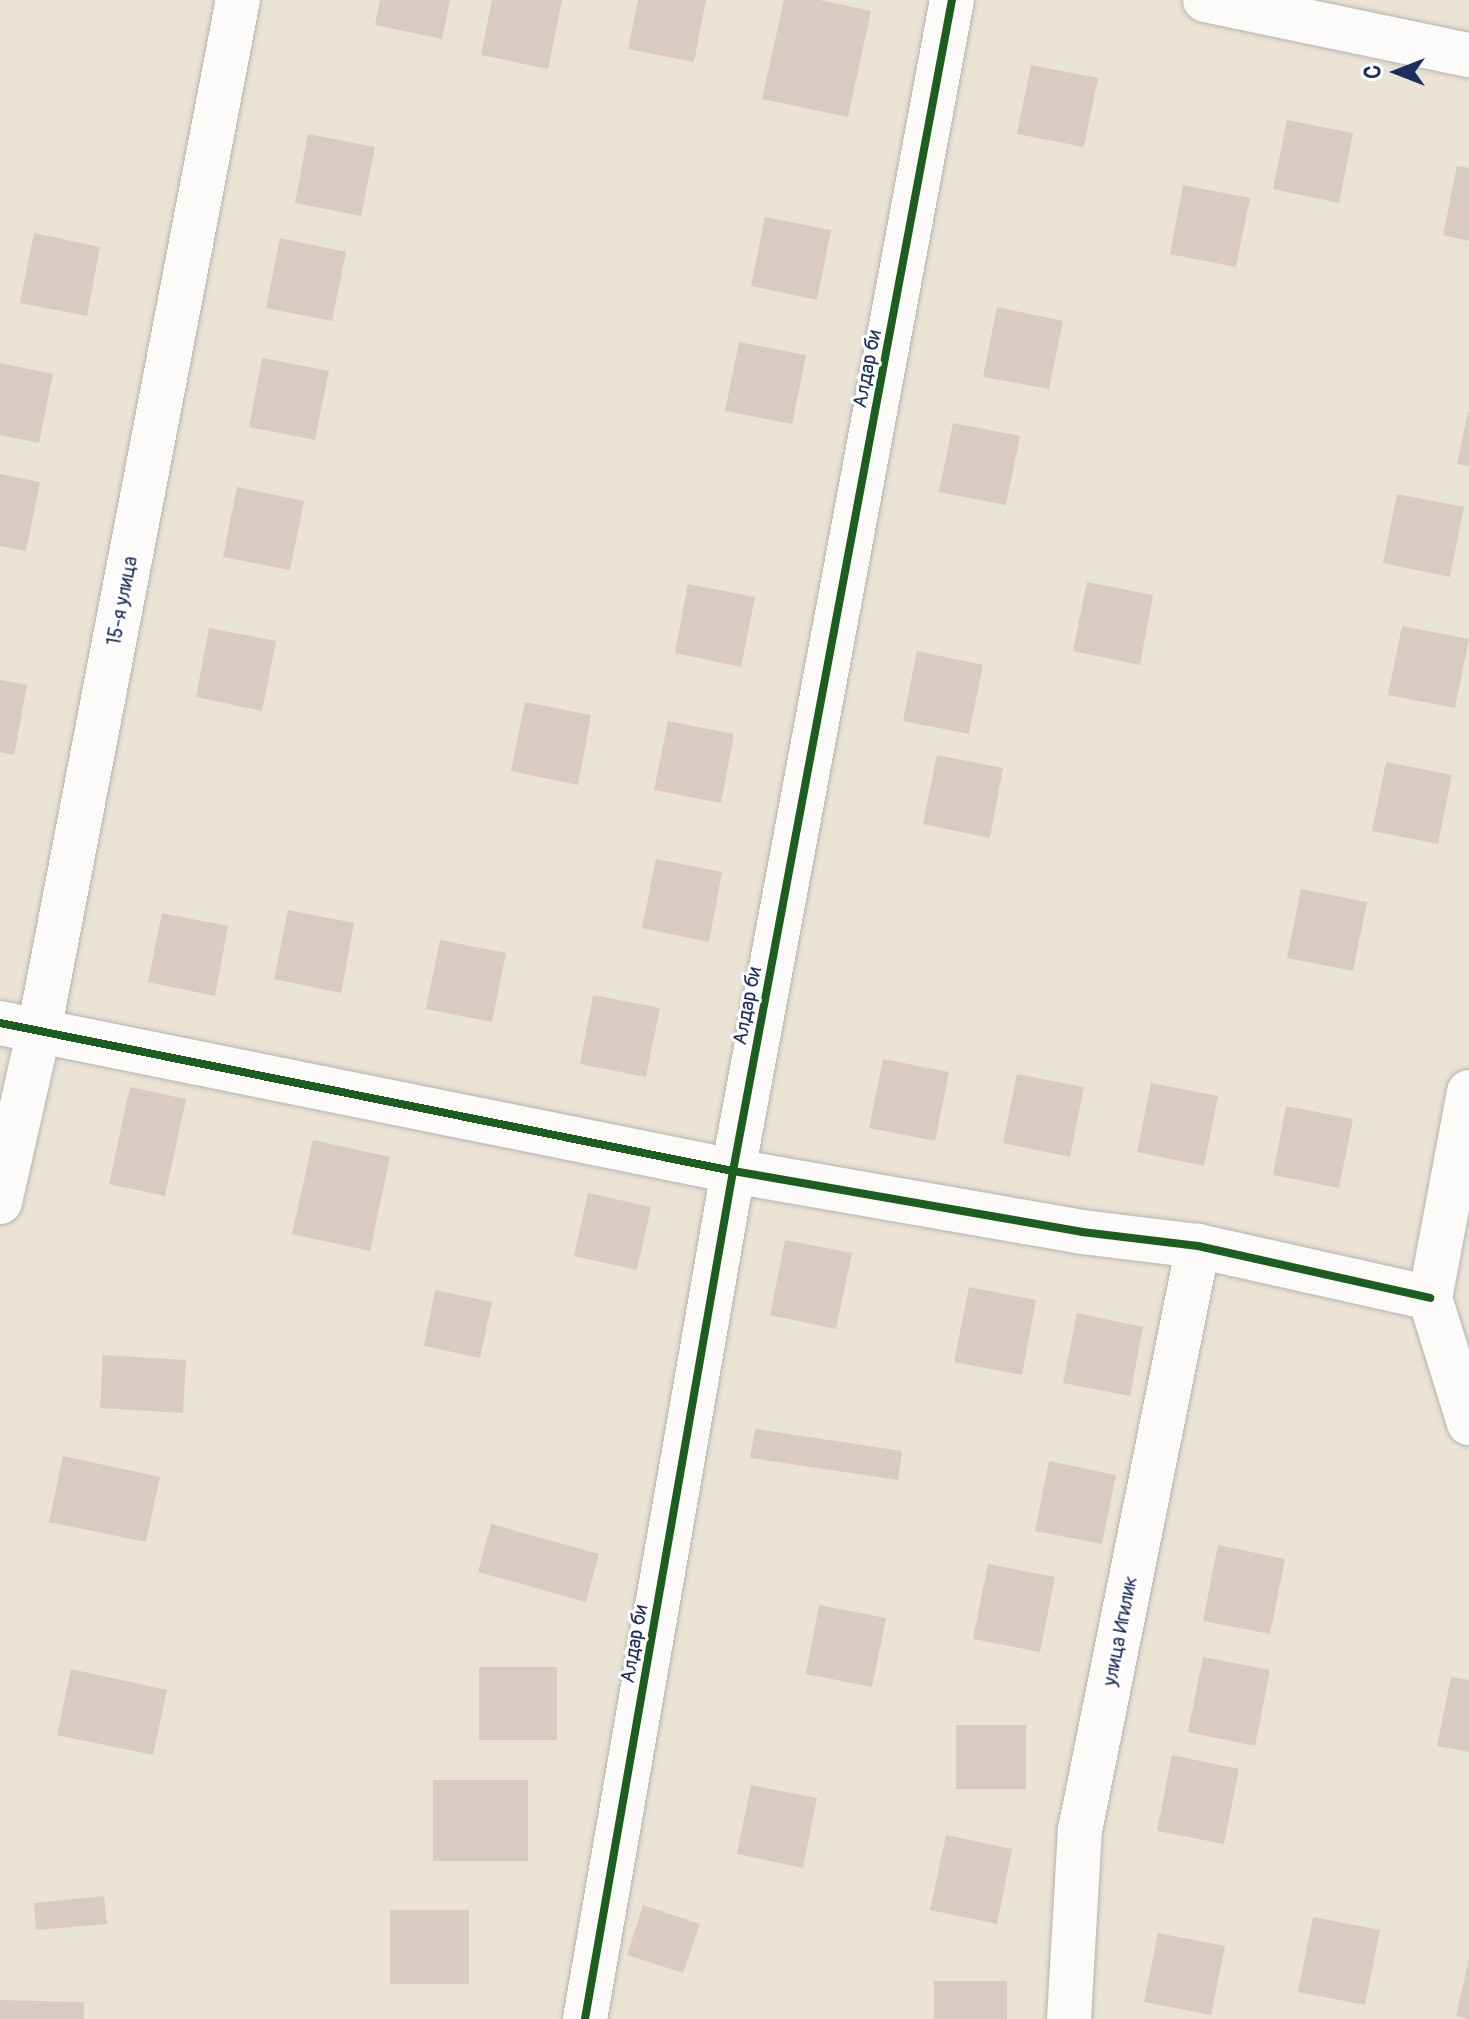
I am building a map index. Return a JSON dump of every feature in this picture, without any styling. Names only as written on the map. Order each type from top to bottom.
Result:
[{"type":"street","name":"15-я улица","points":[[0,1202],[19,1027],[238,0]]},
{"type":"street","name":"Алдар би","points":[[585,2019],[733,1171],[952,0]]},
{"type":"street","points":[[1205,0],[1469,55]]},
{"type":"street","points":[[19,1027],[733,1171],[1082,1232],[1198,1246],[1430,1298]]},
{"type":"street","points":[[1469,1092],[1430,1298],[1469,1423]]},
{"type":"street","name":"улица Игилик","points":[[1069,2019],[1080,1830],[1198,1246]]},
{"type":"building","points":[[380,0],[450,0],[442,39],[375,25]]},
{"type":"building","points":[[492,0],[562,0],[548,69],[481,55]]},
{"type":"building","points":[[638,0],[706,0],[694,62],[628,49]]},
{"type":"building","points":[[784,0],[820,0],[871,11],[848,117],[762,99]]},
{"type":"building","points":[[1031,65],[1098,78],[1084,147],[1017,134]]},
{"type":"building","points":[[1287,120],[1353,133],[1339,203],[1273,189]]},
{"type":"building","points":[[308,134],[375,147],[361,216],[295,203]]},
{"type":"building","points":[[1457,166],[1469,168],[1469,241],[1443,235]]},
{"type":"building","points":[[1183,185],[1250,198],[1236,267],[1170,254]]},
{"type":"building","points":[[765,217],[831,230],[817,300],[751,286]]},
{"type":"building","points":[[34,233],[100,247],[87,316],[20,303]]},
{"type":"building","points":[[280,238],[346,252],[332,321],[266,308]]},
{"type":"building","points":[[997,307],[1063,321],[1049,389],[983,377]]},
{"type":"building","points":[[739,342],[806,355],[792,424],[725,411]]},
{"type":"building","points":[[262,358],[329,371],[315,440],[249,427]]},
{"type":"building","points":[[0,363],[53,374],[39,443],[0,435]]},
{"type":"building","points":[[1469,412],[1469,466],[1457,464]]},
{"type":"building","points":[[953,423],[1020,436],[1006,505],[939,492]]},
{"type":"building","points":[[0,474],[40,482],[26,551],[0,546]]},
{"type":"building","points":[[237,487],[304,501],[290,570],[223,557]]},
{"type":"building","points":[[1397,494],[1464,507],[1450,577],[1383,563]]},
{"type":"building","points":[[1087,582],[1153,595],[1140,665],[1073,651]]},
{"type":"building","points":[[688,584],[755,597],[741,667],[675,653]]},
{"type":"building","points":[[1402,626],[1469,639],[1455,708],[1388,695]]},
{"type":"building","points":[[209,628],[276,641],[262,711],[196,697]]},
{"type":"building","points":[[917,651],[983,665],[969,734],[903,721]]},
{"type":"building","points":[[0,680],[27,685],[14,755],[0,752]]},
{"type":"building","points":[[525,702],[591,715],[578,785],[511,771]]},
{"type":"building","points":[[668,721],[734,734],[721,803],[654,790]]},
{"type":"building","points":[[937,755],[1003,768],[990,838],[923,824]]},
{"type":"building","points":[[1386,762],[1452,775],[1438,844],[1372,831]]},
{"type":"building","points":[[656,859],[722,872],[709,942],[642,928]]},
{"type":"building","points":[[1301,889],[1367,902],[1353,971],[1287,958]]},
{"type":"building","points":[[288,910],[354,923],[341,993],[274,979]]},
{"type":"building","points":[[162,913],[228,926],[215,996],[148,982]]},
{"type":"building","points":[[440,940],[506,953],[492,1022],[426,1009]]},
{"type":"building","points":[[593,995],[660,1008],[646,1077],[580,1064]]},
{"type":"building","points":[[883,1059],[949,1072],[935,1141],[869,1128]]},
{"type":"building","points":[[1017,1074],[1084,1087],[1070,1157],[1003,1143]]},
{"type":"building","points":[[1151,1083],[1218,1096],[1204,1166],[1137,1152]]},
{"type":"building","points":[[130,1087],[186,1099],[165,1196],[109,1184]]},
{"type":"building","points":[[1286,1106],[1353,1119],[1339,1188],[1273,1175]]},
{"type":"building","points":[[313,1140],[390,1157],[370,1251],[292,1234]]},
{"type":"building","points":[[588,1193],[651,1207],[637,1270],[574,1256]]},
{"type":"building","points":[[785,1240],[852,1253],[836,1329],[770,1315]]},
{"type":"building","points":[[969,1287],[1036,1300],[1022,1375],[954,1362]]},
{"type":"building","points":[[435,1290],[492,1302],[480,1358],[424,1346]]},
{"type":"building","points":[[1077,1313],[1143,1327],[1130,1396],[1063,1383]]},
{"type":"building","points":[[103,1355],[186,1360],[183,1413],[100,1408]]},
{"type":"building","points":[[755,1429],[902,1451],[898,1480],[750,1458]]},
{"type":"building","points":[[63,1456],[160,1477],[146,1542],[49,1522]]},
{"type":"building","points":[[1049,1461],[1116,1475],[1102,1544],[1035,1531]]},
{"type":"building","points":[[491,1524],[599,1554],[586,1602],[478,1572]]},
{"type":"building","points":[[1218,1545],[1285,1559],[1270,1634],[1203,1621]]},
{"type":"building","points":[[988,1564],[1055,1577],[1040,1652],[973,1639]]},
{"type":"building","points":[[819,1605],[886,1618],[872,1687],[806,1674]]},
{"type":"building","points":[[1203,1657],[1270,1670],[1255,1746],[1188,1732]]},
{"type":"building","points":[[479,1667],[557,1667],[557,1740],[479,1740]]},
{"type":"building","points":[[71,1669],[167,1690],[153,1755],[57,1735]]},
{"type":"building","points":[[1451,1677],[1469,1680],[1469,1752],[1437,1746]]},
{"type":"building","points":[[956,1725],[1026,1725],[1026,1789],[956,1789]]},
{"type":"building","points":[[1172,1755],[1239,1769],[1224,1844],[1157,1831]]},
{"type":"building","points":[[433,1780],[528,1780],[528,1861],[433,1861]]},
{"type":"building","points":[[751,1785],[817,1798],[803,1868],[737,1854]]},
{"type":"building","points":[[946,1835],[1012,1849],[997,1924],[930,1910]]},
{"type":"building","points":[[104,1896],[107,1924],[36,1930],[34,1903]]},
{"type":"building","points":[[643,1905],[700,1924],[683,1973],[627,1955]]},
{"type":"building","points":[[390,1910],[469,1910],[469,1984],[390,1984]]},
{"type":"building","points":[[1313,1917],[1380,1930],[1365,2005],[1298,1992]]},
{"type":"building","points":[[1158,1933],[1225,1946],[1211,2015],[1144,2002]]},
{"type":"building","points":[[1469,1959],[1469,2019],[1456,2016]]},
{"type":"building","points":[[934,1981],[1007,1981],[1007,2019],[934,2019]]},
{"type":"building","points":[[0,2000],[84,2002],[84,2019],[0,2019]]},
{"type":"cycle path","points":[[585,2019],[733,1171],[952,0]]},
{"type":"cycle path","points":[[0,1023],[733,1171],[1082,1232],[1198,1246],[1430,1298]]}]
